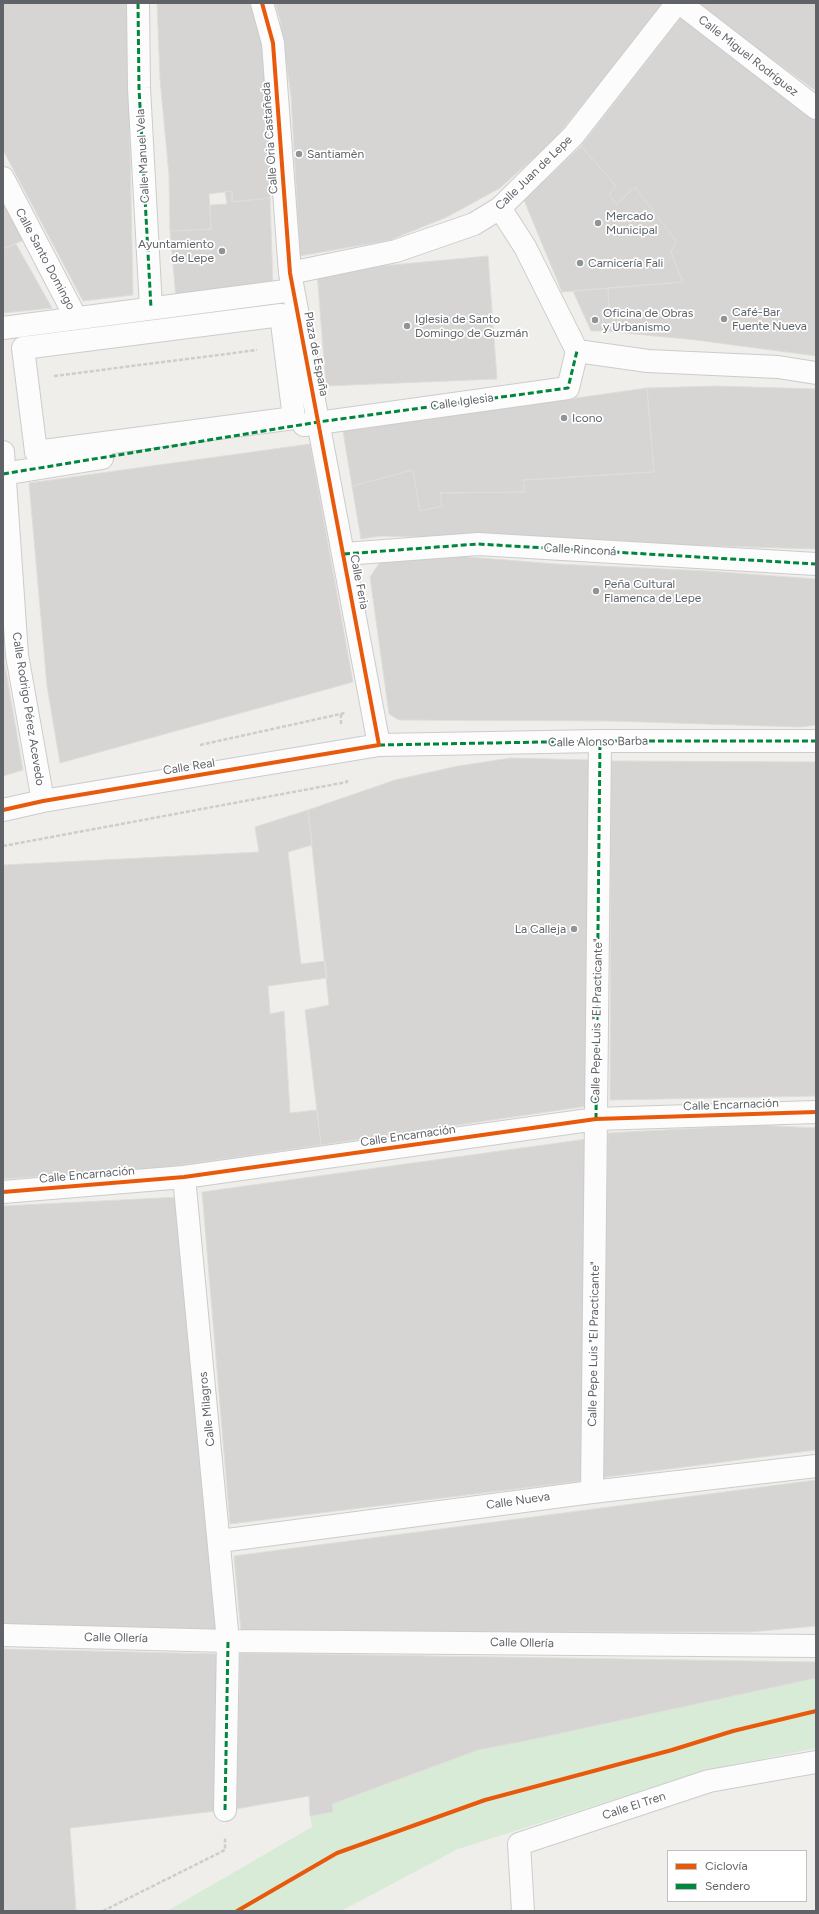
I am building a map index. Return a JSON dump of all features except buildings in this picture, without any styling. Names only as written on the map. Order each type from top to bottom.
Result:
[{"type":"street","name":"Calle Manuel Vela","points":[[138,3],[139,88],[151,308]]},
{"type":"street","name":"Calle Oria Castañeda","points":[[262,3],[273,43],[292,281]]},
{"type":"street","name":"Calle Juan de Lepe","points":[[292,281],[396,251],[474,224],[500,208],[573,136],[678,3]]},
{"type":"street","name":"Calle Miguel Rodríguez","points":[[678,3],[816,108]]},
{"type":"street","name":"Calle Santo Domingo","points":[[3,178],[76,318]]},
{"type":"street","points":[[500,208],[525,247],[576,351],[648,361],[778,367],[816,373]]},
{"type":"street","points":[[3,328],[151,308],[292,281]]},
{"type":"street","name":"Plaza de España","points":[[292,281],[318,422]]},
{"type":"street","points":[[281,315],[294,418],[36,452],[27,379],[23,348],[281,315]]},
{"type":"street","name":"Calle Iglesia","points":[[318,422],[568,388],[576,351]]},
{"type":"street","points":[[4,466],[318,422]]},
{"type":"street","name":"Calle Feria","points":[[318,422],[379,745]]},
{"type":"street","name":"Calle Rodrigo Pérez Acevedo","points":[[4,466],[17,656],[43,801]]},
{"type":"street","name":"Calle Rinconá","points":[[344,554],[478,544],[816,564]]},
{"type":"street","name":"Calle Alonso Barba","points":[[379,745],[816,741]]},
{"type":"street","name":"Calle Pepe Luis \"El Practicante\"","points":[[592,1492],[600,742]]},
{"type":"street","name":"Calle Real","points":[[3,810],[43,801],[379,745]]},
{"type":"street","name":"Calle Encarnación","points":[[3,1192],[184,1177],[596,1119],[816,1112]]},
{"type":"street","name":"Calle Milagros","points":[[184,1177],[220,1541],[228,1641]]},
{"type":"street","name":"Calle Nueva","points":[[220,1541],[592,1492],[816,1466]]},
{"type":"street","name":"Calle Ollería","points":[[3,1635],[228,1641],[816,1646]]},
{"type":"street","points":[[225,1810],[228,1641]]},
{"type":"street","name":"Calle El Tren","points":[[523,1911],[519,1844],[709,1781],[816,1762]]},
{"type":"path","points":[[27,379],[285,346]]},
{"type":"path","points":[[194,746],[352,712]]},
{"type":"path","points":[[3,846],[347,782],[346,772]]},
{"type":"path","points":[[103,1911],[225,1850],[225,1810]]},
{"type":"green space","points":[[816,1678],[816,1748],[707,1770],[458,1849],[341,1911],[167,1911],[312,1827],[310,1816],[333,1812],[332,1804],[478,1750]]},
{"type":"marked path","points":[[138,3],[139,88],[151,308]]},
{"type":"marked path","points":[[3,474],[318,422],[568,388],[577,351]]},
{"type":"marked path","points":[[344,554],[478,544],[816,564]]},
{"type":"marked path","points":[[379,745],[600,741],[816,741]]},
{"type":"marked path","points":[[596,1119],[600,741]]},
{"type":"marked path","points":[[225,1810],[228,1641]]},
{"type":"cycle path","points":[[3,810],[43,801],[379,745],[290,273],[273,43],[262,3]]},
{"type":"cycle path","points":[[3,1192],[184,1177],[596,1119],[816,1112]]},
{"type":"cycle path","points":[[237,1911],[337,1853],[485,1800],[672,1750],[733,1731],[816,1711]]},
{"type":"place","name":"Santiamèn","points":[[299,154]]},
{"type":"place","name":"Mercado Municipal","points":[[598,223]]},
{"type":"place","name":"Ayuntamiento de Lepe","points":[[222,251]]},
{"type":"place","name":"Carnicería Fali","points":[[580,263]]},
{"type":"place","name":"Café-Bar Fuente Nueva","points":[[724,319]]},
{"type":"place","name":"Oficina de Obras y Urbanismo","points":[[595,320]]},
{"type":"place","name":"Iglesia de Santo Domingo de Guzmán","points":[[407,326]]},
{"type":"place","name":"Icono","points":[[564,418]]},
{"type":"place","name":"Peña Cultural Flamenca de Lepe","points":[[596,591]]},
{"type":"place","name":"La Calleja","points":[[574,929]]}]
